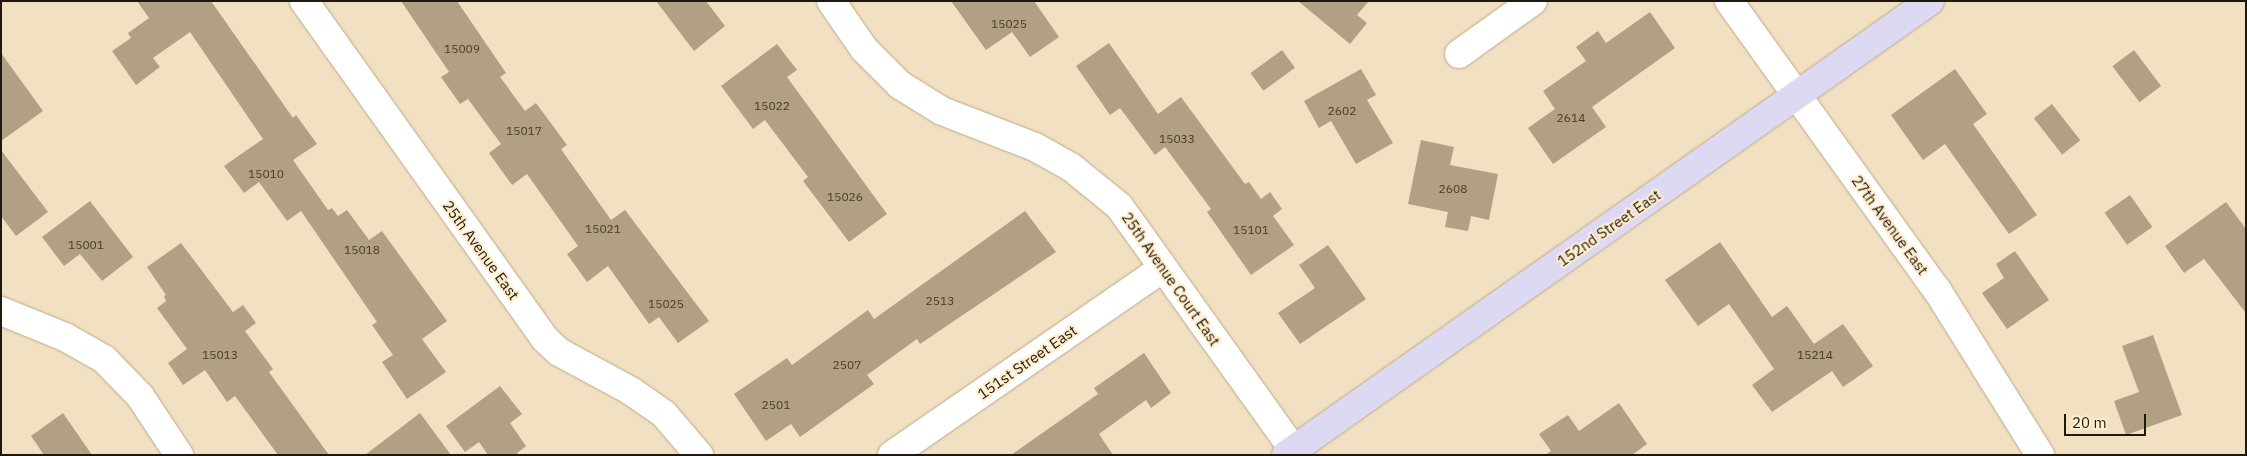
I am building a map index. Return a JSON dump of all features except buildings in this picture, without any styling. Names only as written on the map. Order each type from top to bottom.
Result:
[{"type":"main road","name":"152nd Street East","points":[[1290,452],[1930,1]]},
{"type":"street","name":"25th Avenue East","points":[[304,1],[545,339],[559,352],[631,391],[664,414],[699,455]]},
{"type":"street","name":"25th Avenue Court East","points":[[831,1],[864,49],[900,85],[942,111],[1042,151],[1071,167],[1119,206],[1290,452]]},
{"type":"street","points":[[1459,54],[1533,1]]},
{"type":"street","name":"27th Avenue East","points":[[1729,1],[1937,290],[2040,455]]},
{"type":"street","name":"151st Street East","points":[[892,455],[1162,269]]},
{"type":"street","points":[[1,311],[65,337],[104,359],[140,396],[179,455]]}]
